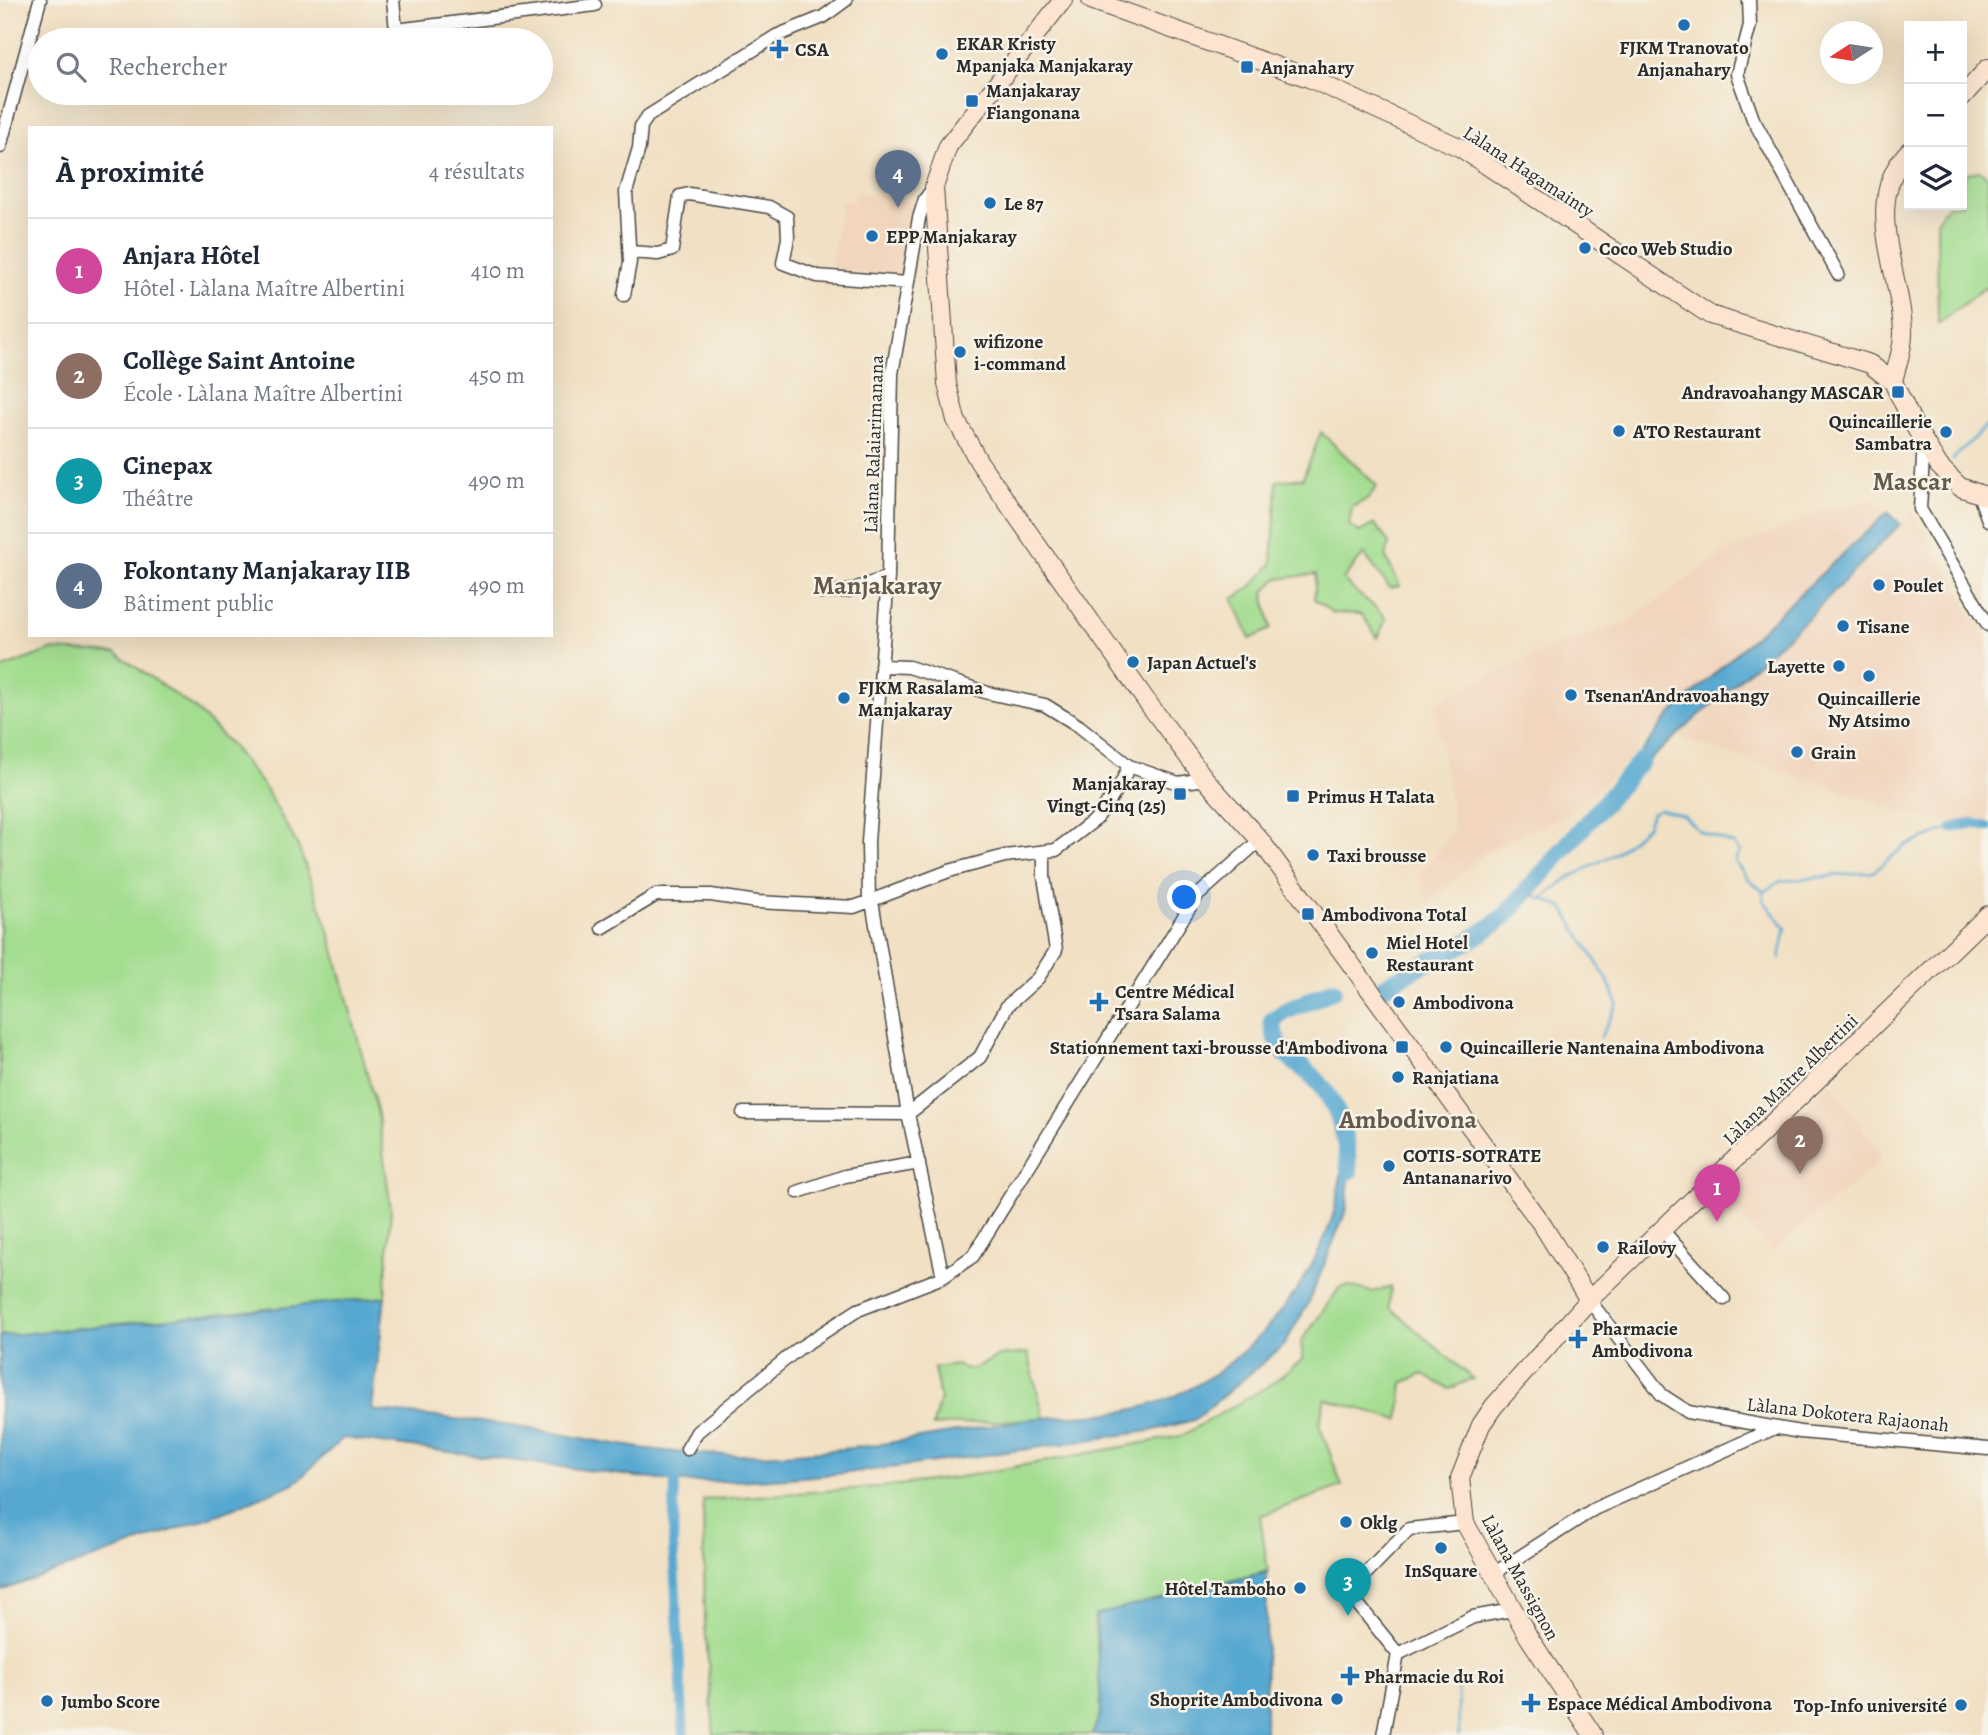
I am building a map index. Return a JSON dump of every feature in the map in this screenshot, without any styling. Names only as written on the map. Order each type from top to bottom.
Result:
[{"type":"main road","points":[[1037,29],[1049,4],[1048,0]]},
{"type":"main road","points":[[1055,0],[1037,29],[948,146],[934,187],[938,292],[947,384],[956,420],[979,462],[1076,602],[1205,779],[1246,828],[1431,1084],[1543,1226],[1557,1252],[1590,1300]]},
{"type":"main road","points":[[1037,29],[1065,0]]},
{"type":"main road","name":"Làlana Hagamainty","points":[[1091,0],[1108,3],[1309,78],[1461,148],[1710,315],[1870,364],[1893,382]]},
{"type":"main road","points":[[1967,91],[1988,68]]},
{"type":"main road","points":[[1904,156],[1888,193],[1886,237],[1903,335],[1893,382],[1939,466],[1960,488],[1983,496]]},
{"type":"main road","name":"Làlana Maître Albertini","points":[[1590,1300],[1619,1275],[1988,915]]},
{"type":"main road","points":[[1573,1274],[1587,1278],[1619,1275]]},
{"type":"main road","name":"Làlana Massignon","points":[[1590,1300],[1494,1406],[1481,1426],[1460,1478],[1465,1523],[1512,1610],[1593,1735]]},
{"type":"street","points":[[32,28],[40,0]]},
{"type":"street","points":[[393,0],[396,28]]},
{"type":"street","points":[[624,295],[630,252],[626,192],[639,148],[641,126],[648,116],[776,36],[823,17],[846,0]]},
{"type":"street","points":[[1749,0],[1750,25],[1737,74],[1753,119],[1838,274]]},
{"type":"street","points":[[412,28],[595,5]]},
{"type":"street","points":[[0,147],[28,44]]},
{"type":"street","name":"Làlana Ralaiarimanana","points":[[934,187],[925,199],[919,218],[892,374],[888,577],[868,842],[869,902],[873,907],[908,1114],[943,1277]]},
{"type":"street","points":[[630,252],[658,254],[672,250],[680,197],[689,194],[769,207],[788,218],[788,238],[783,263],[817,276],[907,283]]},
{"type":"street","points":[[1924,441],[1920,509],[1988,625]]},
{"type":"street","points":[[1983,496],[1988,520]]},
{"type":"street","points":[[821,592],[848,591],[888,577]]},
{"type":"street","points":[[881,666],[909,667],[988,693],[1024,698],[1045,705],[1079,726],[1129,766],[1178,783],[1205,779]]},
{"type":"street","points":[[602,928],[656,895],[711,895],[757,902],[854,906],[950,871],[1005,856],[1056,850],[1096,819],[1120,786],[1129,766]]},
{"type":"street","points":[[687,1448],[697,1432],[798,1349],[858,1310],[943,1277],[973,1256],[1196,897],[1257,843]]},
{"type":"street","points":[[743,1113],[908,1114],[980,1057],[1007,1006],[1038,978],[1056,950],[1044,877],[1044,852]]},
{"type":"street","points":[[798,1192],[845,1175],[919,1163]]},
{"type":"street","points":[[1663,1231],[1724,1299]]},
{"type":"street","name":"Làlana Dokotera Rajaonah","points":[[1590,1300],[1662,1395],[1688,1412],[1775,1428],[1988,1449]]},
{"type":"street","points":[[1493,1574],[1594,1509],[1775,1428]]},
{"type":"street","points":[[1383,1735],[1398,1654],[1348,1591],[1409,1528],[1465,1523]]},
{"type":"street","points":[[1398,1654],[1473,1617],[1512,1610]]},
{"type":"shaded area","name":"EPP Manjakaray","points":[[856,192],[912,201],[900,279],[831,268],[842,201],[853,203]]},
{"type":"shaded area","name":"Tsenan'Andravoahangy","points":[[1871,500],[1888,512],[1668,717],[1602,786],[1571,812],[1488,851],[1428,904],[1418,877],[1455,829],[1434,702],[1546,650],[1628,622],[1721,555],[1833,506]]},
{"type":"shaded area","name":"Tsenan'Andravoahangy","points":[[1913,511],[1988,642],[1988,831],[1898,810],[1677,736],[1810,616]]},
{"type":"shaded area","points":[[1832,1082],[1883,1158],[1772,1252],[1719,1190]]},
{"type":"green space","points":[[1980,171],[1988,177],[1988,291],[1984,288],[1938,324],[1937,221],[1944,210],[1967,210],[1967,173]]},
{"type":"green space","points":[[1321,432],[1377,486],[1368,499],[1352,507],[1349,525],[1359,532],[1375,524],[1389,543],[1386,558],[1400,586],[1390,588],[1364,554],[1343,579],[1386,619],[1378,638],[1361,614],[1333,613],[1314,599],[1316,574],[1277,579],[1264,592],[1271,629],[1250,639],[1233,599],[1250,588],[1272,564],[1277,481],[1303,478]]},
{"type":"green space","points":[[51,650],[116,653],[194,708],[230,744],[265,788],[297,844],[328,927],[378,1114],[391,1210],[385,1297],[0,1336],[0,669]]},
{"type":"green space","points":[[1349,1286],[1372,1292],[1391,1287],[1389,1307],[1473,1379],[1449,1389],[1422,1374],[1403,1383],[1399,1420],[1325,1399],[1319,1424],[1342,1486],[1260,1516],[1268,1571],[1094,1616],[1102,1708],[1092,1735],[714,1735],[705,1625],[703,1500],[891,1486],[960,1477],[1181,1436],[1270,1385],[1303,1359],[1301,1342],[1340,1287]]},
{"type":"green space","points":[[1028,1353],[1044,1418],[933,1426],[940,1398],[934,1368],[956,1365],[971,1370],[999,1356]]},
{"type":"water","points":[[1888,512],[1900,524],[1810,616],[1645,764],[1637,758],[1668,717]]},
{"type":"water","points":[[1342,1169],[1349,1171],[1347,1208],[1309,1302],[1284,1345],[1194,1420],[1150,1431],[913,1465],[794,1478],[735,1481],[675,1482],[343,1438],[295,1483],[222,1513],[0,1591],[0,1336],[385,1297],[372,1410],[512,1426],[674,1452],[717,1455],[803,1453],[889,1443],[1016,1421],[1143,1407],[1175,1396],[1205,1380],[1260,1335],[1303,1279],[1320,1249],[1332,1218]]},
{"type":"water","points":[[1267,1572],[1265,1735],[1092,1735],[1101,1712],[1096,1615]]},
{"type":"waterway","points":[[1953,459],[1988,424]]},
{"type":"waterway","points":[[1383,988],[1476,937],[1505,916],[1641,761]]},
{"type":"waterway","points":[[1526,891],[1542,899],[1567,879],[1616,853],[1647,826],[1652,813],[1660,809],[1684,816],[1699,831],[1733,844],[1740,852],[1735,861],[1746,877],[1764,892],[1763,900],[1786,928],[1780,958]]},
{"type":"waterway","points":[[1952,828],[1974,823],[1988,827]]},
{"type":"waterway","points":[[1765,891],[1781,881],[1873,872],[1905,846],[1952,828]]},
{"type":"waterway","points":[[1543,899],[1563,908],[1607,979],[1618,1004],[1600,1038]]},
{"type":"waterway","points":[[1333,990],[1284,1012],[1272,1021],[1279,1045],[1284,1052],[1320,1084],[1333,1104],[1344,1136],[1349,1171]]},
{"type":"waterway","points":[[675,1482],[673,1545],[684,1735]]},
{"type":"waterway","points":[[1458,1689],[1459,1735]]},
{"type":"place","name":"FJKM Tranovato Anjanahary","points":[[1684,25]]},
{"type":"place","name":"CSA","points":[[779,49]]},
{"type":"place","name":"EKAR Kristy Mpanjaka Manjakaray","points":[[942,54]]},
{"type":"place","name":"Anjanahary","points":[[1247,67]]},
{"type":"place","name":"Manjakaray Fiangonana","points":[[972,101]]},
{"type":"place","name":"Le 87","points":[[990,203]]},
{"type":"place","name":"Fokontany Manjakaray IIB","points":[[898,208]]},
{"type":"place","name":"EPP Manjakaray","points":[[872,236]]},
{"type":"place","name":"Coco Web Studio","points":[[1585,248]]},
{"type":"place","name":"wifizone i-command","points":[[960,352]]},
{"type":"place","name":"Andravoahangy MASCAR","points":[[1898,392]]},
{"type":"place","name":"A'TO Restaurant","points":[[1619,431]]},
{"type":"place","name":"Quincaillerie Sambatra","points":[[1946,432]]},
{"type":"place","name":"Poulet","points":[[1879,585]]},
{"type":"place","name":"Tisane","points":[[1843,626]]},
{"type":"place","name":"Japan Actuel's","points":[[1133,662]]},
{"type":"place","name":"Layette","points":[[1839,666]]},
{"type":"place","name":"Quincaillerie Ny Atsimo","points":[[1869,676]]},
{"type":"place","name":"Tsenan'Andravoahangy","points":[[1571,695]]},
{"type":"place","name":"FJKM Rasalama Manjakaray","points":[[844,698]]},
{"type":"place","name":"Grain","points":[[1797,752]]},
{"type":"place","name":"Manjakaray Vingt-Cinq (25)","points":[[1180,794]]},
{"type":"place","name":"Primus H Talata","points":[[1293,796]]},
{"type":"place","name":"Taxi brousse","points":[[1313,855]]},
{"type":"place","name":"Ambodivona Total","points":[[1308,914]]},
{"type":"place","name":"Miel Hotel Restaurant","points":[[1372,953]]},
{"type":"place","name":"Centre Médical Tsara Salama","points":[[1099,1002]]},
{"type":"place","name":"Ambodivona","points":[[1399,1002]]},
{"type":"place","name":"Stationnement taxi-brousse d'Ambodivona","points":[[1402,1047]]},
{"type":"place","name":"Quincaillerie Nantenaina Ambodivona","points":[[1446,1047]]},
{"type":"place","name":"Ranjatiana","points":[[1398,1077]]},
{"type":"place","name":"COTIS-SOTRATE Antananarivo","points":[[1389,1166]]},
{"type":"place","name":"Collège Saint Antoine","points":[[1800,1174]]},
{"type":"place","name":"Anjara Hôtel","points":[[1717,1222]]},
{"type":"place","name":"Railovy","points":[[1603,1247]]},
{"type":"place","name":"Pharmacie Ambodivona","points":[[1578,1339]]},
{"type":"place","name":"Oklg","points":[[1346,1522]]},
{"type":"place","name":"InSquare","points":[[1441,1548]]},
{"type":"place","name":"Hôtel Tamboho","points":[[1300,1588]]},
{"type":"place","name":"Cinepax","points":[[1348,1616]]},
{"type":"place","name":"Pharmacie du Roi","points":[[1350,1676]]},
{"type":"place","name":"Shoprite Ambodivona","points":[[1337,1699]]},
{"type":"place","name":"Jumbo Score","points":[[47,1701]]},
{"type":"place","name":"Espace Médical Ambodivona","points":[[1531,1703]]},
{"type":"place","name":"Top-Info université","points":[[1961,1705]]},
{"type":"district","name":"Mascar","points":[[1912,481]]},
{"type":"district","name":"Manjakaray","points":[[877,585]]},
{"type":"district","name":"Ambodivona","points":[[1408,1119]]}]
